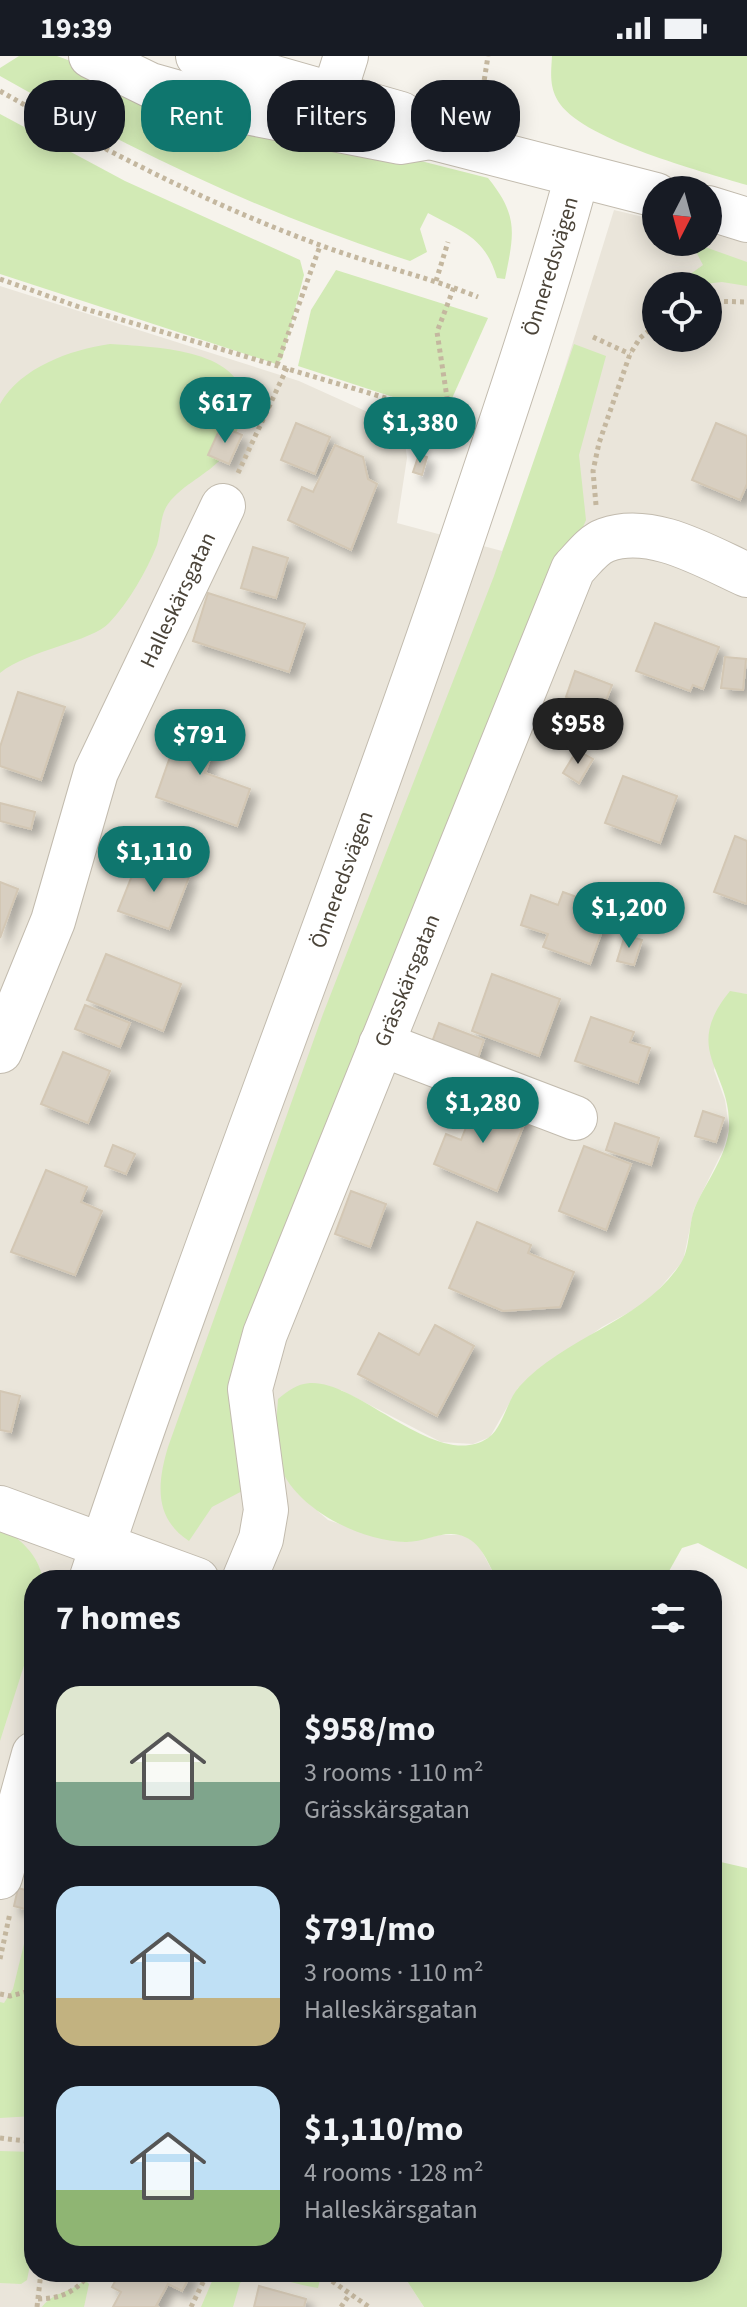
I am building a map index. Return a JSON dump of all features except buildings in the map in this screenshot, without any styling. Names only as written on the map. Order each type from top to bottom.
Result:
[{"type":"street","points":[[91,56],[150,85],[267,90]]},
{"type":"street","points":[[198,56],[286,80]]},
{"type":"street","points":[[395,112],[430,137],[642,192]]},
{"type":"street","name":"Önneredsvägen","points":[[96,1563],[438,612],[548,286],[577,176]]},
{"type":"street","points":[[722,212],[747,220]]},
{"type":"street","name":"Halleskärsgatan","points":[[0,1051],[53,921],[96,772],[223,506]]},
{"type":"street","points":[[605,540],[648,537],[688,549],[747,575]]},
{"type":"street","name":"Grässkärsgatan","points":[[248,1570],[261,1539],[266,1510],[252,1424],[250,1389],[254,1367],[573,569],[605,540]]},
{"type":"street","points":[[381,1044],[575,1118]]},
{"type":"street","points":[[0,1508],[96,1563],[138,1570]]},
{"type":"street","points":[[0,1877],[24,1790]]},
{"type":"path","points":[[484,80],[488,56]]},
{"type":"path","points":[[0,91],[79,136],[244,216],[320,246],[478,297]]},
{"type":"path","points":[[436,281],[448,242]]},
{"type":"path","points":[[277,365],[320,246]]},
{"type":"path","points":[[0,279],[450,417],[437,332],[454,287]]},
{"type":"path","points":[[722,301],[747,302]]},
{"type":"path","points":[[605,540],[593,471],[630,354],[642,336]]},
{"type":"path","points":[[593,337],[630,354]]},
{"type":"path","points":[[223,506],[287,368]]},
{"type":"path","points":[[0,1994],[10,1996],[24,1992]]},
{"type":"path","points":[[0,2138],[24,2141]]},
{"type":"path","points":[[37,2307],[40,2282]]},
{"type":"path","points":[[38,2299],[62,2298],[83,2282]]},
{"type":"path","points":[[191,2307],[203,2282]]},
{"type":"path","points":[[332,2282],[369,2307]]},
{"type":"path","points":[[341,2307],[349,2295]]},
{"type":"shaded area","points":[[614,210],[642,217],[642,256],[722,256],[722,237],[747,243],[747,994],[730,992],[714,1070],[725,1100],[729,1128],[723,1150],[694,1209],[683,1261],[648,1302],[602,1327],[518,1388],[490,1437],[473,1444],[441,1442],[341,1390],[297,1493],[328,1520],[373,1535],[406,1542],[440,1535],[463,1535],[478,1544],[492,1570],[24,1570],[24,2282],[408,2282],[424,2307],[0,2307],[0,286],[299,381],[403,428],[407,458],[397,523],[502,551],[529,484]]},
{"type":"green space","points":[[19,56],[57,56],[123,80],[24,80],[24,89],[0,76],[0,68]]},
{"type":"green space","points":[[552,56],[747,56],[747,185],[646,153],[594,130],[574,118],[560,104],[552,81]]},
{"type":"green space","points":[[125,81],[141,87],[141,150],[125,142]]},
{"type":"green space","points":[[0,114],[24,127],[24,152],[71,152],[125,181],[300,260],[304,275],[282,359],[276,364],[0,274]]},
{"type":"green space","points":[[251,118],[267,122],[267,152],[385,152],[488,178],[505,203],[512,226],[505,279],[497,278],[486,253],[471,237],[428,213],[420,229],[427,252],[410,261],[251,202],[144,152],[251,152]]},
{"type":"green space","points":[[722,253],[747,262],[747,286],[722,282],[722,272],[693,272],[703,265],[698,256],[722,256]]},
{"type":"green space","points":[[336,270],[488,318],[445,414],[298,366],[311,310]]},
{"type":"green space","points":[[110,344],[173,350],[217,363],[232,375],[241,391],[242,412],[237,430],[223,457],[165,508],[157,545],[148,566],[109,623],[88,636],[26,658],[0,673],[0,404],[9,391],[33,370],[63,356]]},
{"type":"green space","points":[[574,344],[606,356],[579,455],[586,520],[364,1050],[246,1489],[212,1507],[189,1541],[169,1522],[161,1499],[168,1447],[323,1014],[494,576]]},
{"type":"green space","points":[[730,991],[747,994],[747,1569],[698,1543],[682,1548],[670,1570],[492,1570],[480,1550],[465,1537],[450,1534],[412,1542],[387,1540],[348,1528],[312,1506],[285,1477],[278,1460],[278,1399],[289,1391],[310,1383],[330,1386],[423,1435],[446,1443],[468,1445],[493,1433],[519,1387],[538,1369],[646,1300],[665,1283],[684,1257],[693,1212],[728,1137],[728,1107],[709,1045],[709,1029]]},
{"type":"green space","points":[[0,1525],[22,1542],[41,1570],[24,1570],[24,1665],[0,1741]]},
{"type":"green space","points":[[722,1862],[747,1868],[747,2307],[424,2307],[408,2282],[722,2282]]},
{"type":"green space","points":[[24,1944],[24,2117],[0,2118],[0,2002],[4,2003],[13,1989]]},
{"type":"green space","points":[[0,2151],[24,2152],[24,2282],[0,2283]]},
{"type":"green space","points":[[82,2282],[89,2284],[84,2307],[42,2307],[46,2302]]},
{"type":"green space","points":[[212,2282],[241,2282],[233,2307],[201,2307]]},
{"type":"green space","points":[[290,2282],[320,2282],[318,2288]]}]
